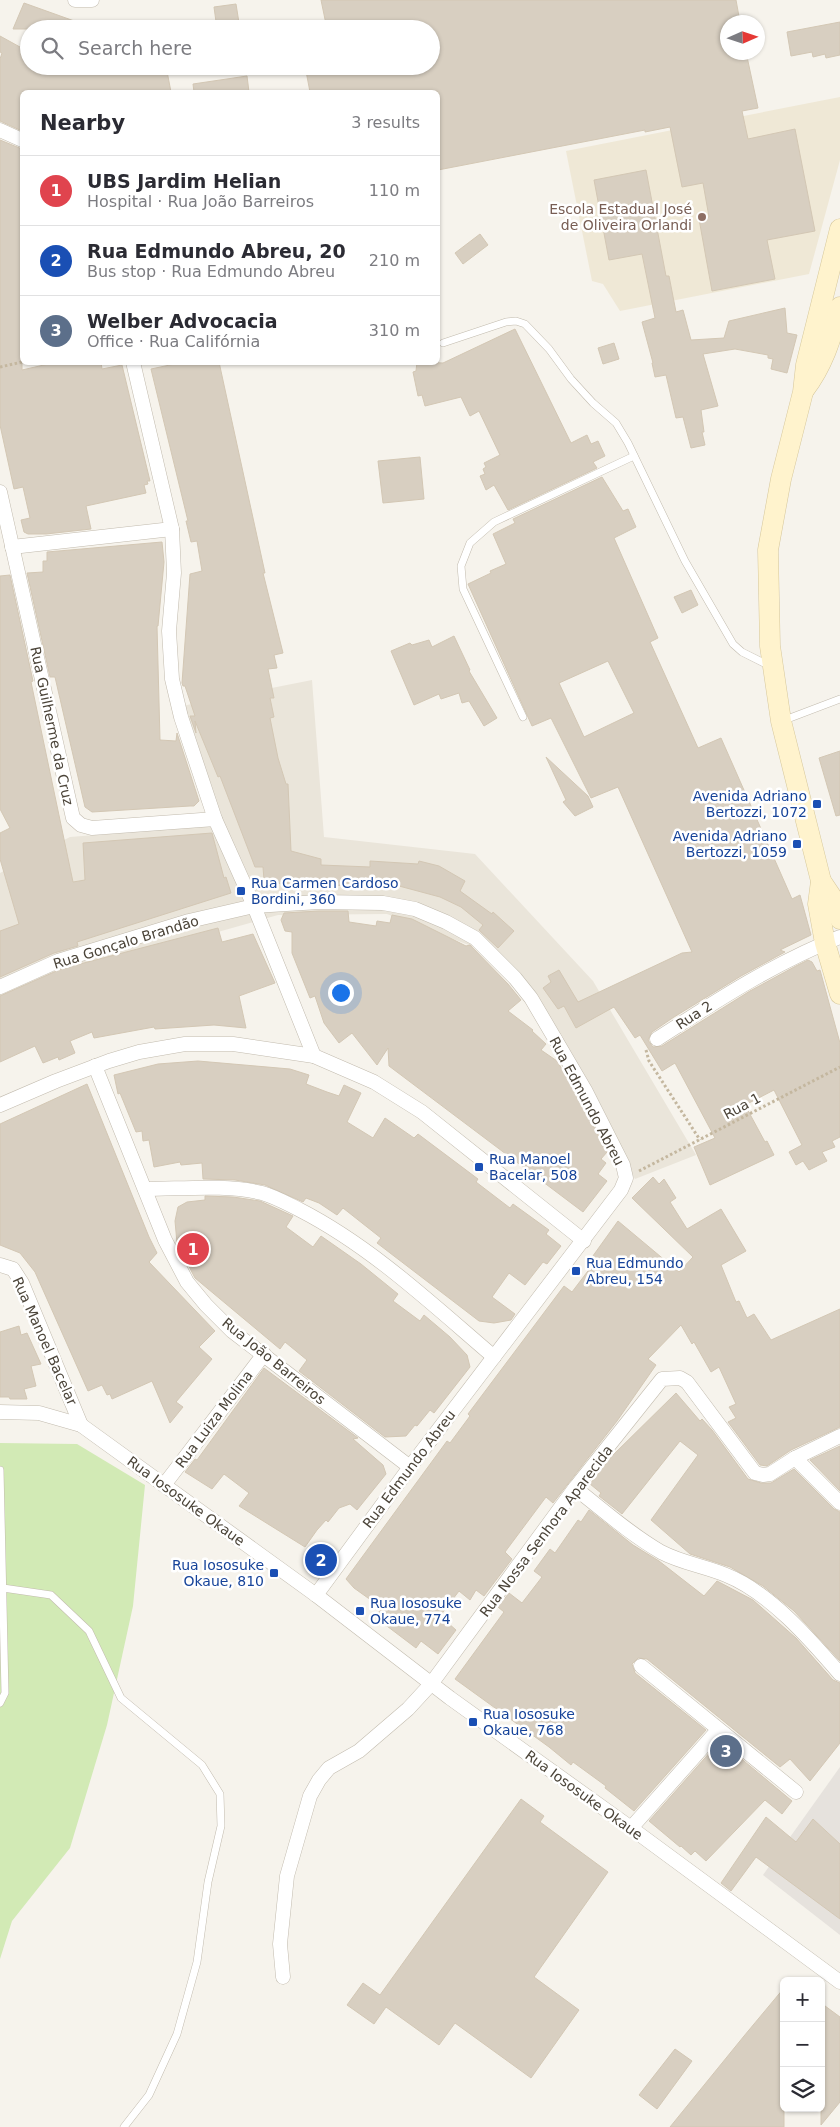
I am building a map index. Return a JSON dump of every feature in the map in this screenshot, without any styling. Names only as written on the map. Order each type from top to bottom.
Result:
[{"type":"main road","points":[[840,229],[806,366],[803,392],[781,479],[768,550],[768,607],[772,667],[781,722],[821,881],[818,904],[832,940],[840,994]]},
{"type":"main road","points":[[803,392],[818,372],[832,337],[840,307]]},
{"type":"main road","points":[[821,881],[834,899],[840,920]]},
{"type":"street","points":[[75,0],[92,0]]},
{"type":"street","points":[[0,130],[20,139]]},
{"type":"street","points":[[134,365],[172,529],[174,573],[169,631],[172,679],[181,717],[215,819],[254,906],[314,1056]]},
{"type":"street","name":"Rua Guilherme da Cruz","points":[[0,492],[72,818],[81,825],[92,828],[215,819]]},
{"type":"street","points":[[12,547],[172,529]]},
{"type":"street","name":"Rua Edmundo Abreu","points":[[254,906],[319,902],[383,903],[415,909],[446,922],[474,938],[515,978],[531,998],[585,1090],[623,1164],[626,1178],[621,1190],[584,1241],[410,1467],[316,1595]]},
{"type":"street","name":"Rua Gonçalo Brandão","points":[[0,987],[58,961],[189,921],[254,906]]},
{"type":"street","name":"Rua 2","points":[[656,1039],[745,983],[787,960],[832,940]]},
{"type":"street","points":[[0,1105],[95,1066],[139,1052],[185,1044],[233,1044],[314,1056],[374,1082],[422,1112],[584,1241]]},
{"type":"street","name":"Rua João Barreiros","points":[[95,1066],[165,1240],[187,1282],[206,1305],[232,1331],[410,1467]]},
{"type":"street","points":[[145,1189],[242,1190],[263,1194],[282,1201],[324,1222],[353,1243],[397,1276],[494,1357]]},
{"type":"street","name":"Rua Manoel Bacelar","points":[[0,1265],[13,1269],[22,1283],[80,1425]]},
{"type":"street","name":"Rua Luiza Molina","points":[[164,1485],[264,1354]]},
{"type":"street","name":"Rua Nossa Senhora Aparecida","points":[[284,1977],[280,1944],[287,1876],[310,1796],[319,1780],[329,1768],[359,1751],[408,1709],[431,1684],[575,1488],[662,1379],[680,1378],[687,1382],[755,1473],[770,1474],[795,1458]]},
{"type":"street","name":"Rua Iososuke Okaue","points":[[0,1412],[40,1413],[80,1425],[316,1595],[431,1684],[840,1982]]},
{"type":"street","points":[[840,1436],[795,1458],[840,1503]]},
{"type":"street","points":[[575,1488],[638,1537],[660,1551],[676,1560],[726,1575],[753,1589],[786,1616],[840,1674]]},
{"type":"street","points":[[641,1666],[796,1792]]},
{"type":"street","points":[[631,1828],[718,1730]]},
{"type":"lane","points":[[443,343],[506,322],[516,321],[525,324],[549,349],[571,379],[593,403],[616,423],[686,561],[729,638],[742,652],[772,667]]},
{"type":"lane","points":[[523,717],[464,589],[461,566],[470,543],[494,522],[634,456]]},
{"type":"lane","points":[[781,722],[840,699]]},
{"type":"lane","points":[[0,1470],[5,1693],[0,1703]]},
{"type":"lane","points":[[3,1588],[51,1595],[89,1631],[121,1698],[202,1765],[220,1794],[221,1826],[208,1882],[197,1962],[177,2034],[149,2095],[124,2127]]},
{"type":"path","points":[[0,367],[20,362]]},
{"type":"path","points":[[656,1039],[648,1046],[646,1051],[649,1061],[700,1140]]},
{"type":"path","name":"Rua 1","points":[[654,1163],[840,1067]]},
{"type":"shaded area","name":"Escola Estadual José de Oliveira Orlandi","points":[[840,97],[840,160],[809,274],[620,311],[603,284],[592,281],[566,151]]},
{"type":"shaded area","points":[[312,680],[324,837],[475,854],[593,981],[696,1155],[635,1179],[587,1089],[538,1010],[482,950],[387,914],[278,915],[62,976],[0,1007],[0,873],[70,837],[220,825],[182,706]]},
{"type":"shaded area","points":[[840,1767],[840,1935],[763,1875]]},
{"type":"green space","points":[[0,1443],[77,1444],[145,1485],[133,1606],[107,1725],[70,1848],[12,1921],[0,1959]]},
{"type":"building","points":[[321,0],[736,0],[739,15],[720,15],[720,60],[748,60],[758,108],[742,111],[748,139],[795,129],[815,231],[767,240],[775,279],[712,291],[699,219],[709,217],[703,183],[682,187],[670,127],[645,132],[645,130],[440,170],[440,90],[310,90],[307,75],[440,75],[440,20],[325,20]]},
{"type":"building","points":[[24,3],[71,20],[20,20],[20,29],[13,29]]},
{"type":"building","points":[[236,4],[239,20],[216,20],[214,7]]},
{"type":"building","points":[[840,22],[840,55],[826,58],[825,54],[813,57],[812,52],[791,56],[787,32]]},
{"type":"building","points":[[0,36],[20,47],[20,75],[168,75],[171,90],[20,90],[20,130],[0,121],[0,59],[2,53],[0,52]]},
{"type":"building","points":[[247,76],[249,90],[194,90],[193,84]]},
{"type":"building","points":[[0,140],[20,148],[20,365],[22,365],[22,370],[44,365],[101,365],[102,369],[122,365],[150,481],[147,481],[148,484],[144,485],[146,493],[86,506],[91,529],[28,534],[24,532],[21,520],[30,518],[23,487],[14,489],[0,425]]},
{"type":"building","points":[[646,170],[666,276],[669,276],[676,312],[683,310],[691,340],[724,338],[729,321],[785,308],[787,333],[797,335],[787,373],[771,369],[773,359],[768,358],[768,355],[735,349],[703,354],[718,406],[701,410],[704,432],[702,432],[705,445],[691,448],[683,417],[676,418],[666,375],[655,377],[642,322],[655,318],[642,254],[609,260],[594,180]]},
{"type":"building","points":[[480,234],[488,245],[463,264],[455,253]]},
{"type":"building","points":[[515,329],[571,443],[587,435],[591,444],[598,441],[605,456],[593,462],[597,468],[508,510],[494,485],[486,490],[480,476],[485,474],[483,469],[486,467],[484,463],[500,455],[479,411],[470,416],[461,397],[425,406],[422,395],[418,396],[413,372],[416,371],[417,365],[440,365],[440,363]]},
{"type":"building","points":[[614,343],[619,359],[603,364],[598,348]]},
{"type":"building","points":[[170,365],[220,365],[265,573],[263,573],[283,653],[274,655],[277,668],[268,669],[274,698],[270,698],[274,717],[270,718],[278,758],[286,784],[288,784],[291,851],[321,859],[321,865],[370,867],[370,861],[418,864],[419,861],[439,866],[465,881],[460,891],[492,914],[493,912],[514,931],[498,948],[479,930],[483,925],[461,907],[440,897],[399,886],[287,885],[264,880],[263,867],[255,867],[220,776],[218,777],[195,721],[196,733],[190,716],[195,716],[185,686],[182,683],[190,574],[202,571],[197,541],[191,542],[186,521],[188,521],[151,369]]},
{"type":"building","points":[[420,457],[424,499],[383,503],[378,461]]},
{"type":"building","points":[[602,477],[623,511],[628,509],[636,527],[614,538],[658,638],[650,642],[698,748],[721,738],[792,899],[800,895],[811,935],[780,950],[785,952],[741,976],[674,1017],[652,1032],[648,1040],[653,1047],[662,1046],[750,991],[808,960],[812,962],[817,971],[820,970],[840,1043],[840,1137],[832,1141],[835,1147],[822,1152],[827,1161],[809,1170],[803,1161],[796,1165],[789,1152],[802,1145],[774,1090],[745,1105],[774,1155],[710,1185],[694,1147],[715,1138],[675,1063],[662,1071],[640,1035],[635,1038],[614,1007],[576,1028],[564,1006],[558,1009],[543,988],[551,982],[548,976],[559,970],[578,1002],[682,953],[692,952],[618,787],[591,798],[551,718],[532,726],[468,584],[506,564],[493,534],[515,523],[513,519]],"holes":[[[608,661],[634,713],[584,737],[559,683]]]},
{"type":"building","points":[[162,542],[164,562],[157,626],[160,740],[176,741],[177,733],[199,801],[194,806],[92,812],[85,807],[55,677],[50,677],[27,573],[43,572],[43,561],[47,561],[47,552]]},
{"type":"building","points":[[10,575],[73,882],[85,880],[83,843],[212,833],[224,878],[226,877],[231,893],[77,942],[78,946],[54,953],[0,977],[0,931],[19,924],[0,859],[0,833],[10,828],[0,809],[0,576]]},
{"type":"building","points":[[691,590],[698,605],[682,613],[674,597]]},
{"type":"building","points":[[454,636],[469,671],[497,718],[484,726],[469,701],[462,703],[459,693],[441,699],[439,694],[414,705],[391,651],[410,643],[412,645],[429,640],[432,647]]},
{"type":"building","points":[[840,751],[840,815],[836,816],[819,758]]},
{"type":"building","points":[[546,757],[588,796],[593,807],[575,816],[563,802],[566,800]]},
{"type":"building","points":[[348,911],[349,922],[376,926],[377,921],[390,923],[392,915],[412,919],[466,946],[470,945],[508,984],[521,1000],[508,1011],[533,1030],[546,1044],[541,1050],[557,1061],[578,1096],[607,1152],[601,1159],[606,1163],[598,1174],[607,1181],[583,1212],[389,1066],[388,1048],[377,1065],[352,1033],[339,1043],[324,1023],[315,996],[310,998],[292,953],[292,932],[285,931],[281,920],[284,913]]},
{"type":"building","points":[[218,928],[222,942],[253,934],[275,983],[239,996],[246,1028],[214,1025],[155,1029],[154,1027],[94,1038],[92,1032],[70,1041],[75,1053],[59,1060],[58,1057],[43,1063],[35,1046],[0,1062],[0,996],[61,969]]},
{"type":"building","points":[[198,1061],[290,1069],[309,1075],[306,1084],[327,1092],[339,1096],[344,1085],[361,1093],[347,1122],[373,1138],[385,1118],[414,1138],[418,1134],[478,1179],[476,1182],[510,1208],[513,1204],[549,1230],[546,1234],[561,1246],[547,1264],[543,1262],[525,1285],[509,1273],[492,1297],[515,1314],[511,1320],[494,1323],[479,1321],[377,1243],[381,1238],[343,1208],[337,1215],[319,1203],[306,1198],[303,1202],[265,1185],[235,1180],[203,1179],[202,1163],[181,1165],[180,1162],[154,1167],[149,1140],[143,1141],[142,1131],[136,1132],[120,1093],[118,1094],[114,1075],[158,1064]]},
{"type":"building","points":[[87,1084],[157,1253],[149,1262],[215,1331],[199,1347],[212,1359],[176,1402],[183,1407],[170,1423],[152,1381],[112,1399],[110,1394],[107,1395],[102,1385],[88,1391],[35,1272],[20,1253],[0,1245],[0,1124]]},
{"type":"building","points":[[653,1177],[659,1184],[664,1179],[676,1198],[670,1202],[687,1229],[721,1209],[746,1251],[721,1265],[736,1302],[739,1301],[747,1318],[754,1314],[771,1340],[840,1309],[840,1427],[791,1450],[767,1466],[760,1465],[728,1422],[736,1418],[729,1407],[736,1404],[719,1367],[711,1372],[694,1342],[692,1344],[681,1325],[648,1359],[656,1365],[617,1421],[553,1503],[546,1497],[505,1552],[512,1559],[484,1596],[476,1590],[470,1600],[459,1591],[440,1616],[456,1630],[438,1654],[421,1641],[416,1648],[375,1617],[382,1608],[354,1588],[346,1579],[447,1441],[450,1443],[470,1416],[468,1414],[564,1286],[572,1292],[594,1263],[590,1260],[618,1221],[679,1272],[693,1257],[632,1198]]},
{"type":"building","points":[[205,1196],[233,1197],[260,1201],[293,1216],[286,1227],[313,1247],[321,1236],[361,1264],[398,1294],[393,1301],[420,1321],[424,1315],[450,1337],[467,1355],[470,1367],[434,1413],[430,1410],[406,1436],[385,1437],[299,1371],[307,1360],[285,1342],[280,1349],[195,1278],[177,1243],[175,1221],[178,1207],[187,1202],[205,1200]]},
{"type":"building","points":[[19,1326],[21,1335],[27,1333],[41,1364],[31,1366],[36,1386],[24,1389],[27,1399],[10,1399],[9,1397],[0,1397],[0,1332]]},
{"type":"building","points":[[264,1368],[358,1438],[353,1439],[383,1465],[386,1474],[357,1510],[350,1504],[339,1508],[328,1522],[326,1520],[317,1530],[305,1547],[239,1506],[249,1493],[224,1474],[212,1489],[185,1472],[195,1459],[197,1460]]},
{"type":"building","points":[[676,1393],[700,1421],[702,1419],[712,1430],[748,1479],[761,1483],[771,1483],[794,1469],[834,1509],[840,1512],[840,1661],[794,1611],[763,1586],[730,1567],[690,1554],[651,1520],[698,1455],[680,1441],[622,1514],[599,1496],[601,1493],[590,1484],[611,1457]]},
{"type":"building","points":[[840,1446],[840,1491],[810,1460]]},
{"type":"building","points":[[589,1510],[633,1545],[659,1561],[704,1596],[717,1581],[753,1600],[796,1638],[833,1680],[840,1683],[840,1743],[810,1781],[790,1759],[780,1767],[647,1659],[638,1658],[632,1664],[635,1673],[706,1730],[634,1811],[605,1788],[606,1786],[573,1762],[571,1765],[455,1679],[504,1612],[498,1607],[509,1593],[522,1603],[542,1577],[534,1571],[550,1549],[555,1553],[578,1520],[581,1522]]},
{"type":"building","points":[[720,1741],[792,1801],[782,1814],[765,1800],[706,1861],[695,1851],[691,1855],[649,1821]]},
{"type":"building","points":[[521,1799],[544,1816],[540,1822],[608,1872],[534,1977],[579,2010],[531,2078],[455,2023],[439,2045],[386,2007],[374,2024],[347,2005],[363,1983],[380,1995]]},
{"type":"building","points":[[766,1817],[796,1842],[813,1819],[840,1844],[840,1919],[756,1857],[731,1891],[721,1883]]},
{"type":"building","points":[[780,1993],[780,2112],[784,2112],[784,2127],[670,2127]]},
{"type":"building","points":[[825,2006],[840,2017],[840,2102],[821,2125],[821,2112],[825,2112]]},
{"type":"building","points":[[675,2049],[692,2061],[657,2109],[639,2095]]},
{"type":"place","name":"Escola Estadual José de Oliveira Orlandi","points":[[702,217]]},
{"type":"place","name":"Avenida Adriano Bertozzi, 1072","points":[[817,804]]},
{"type":"place","name":"Avenida Adriano Bertozzi, 1059","points":[[797,844]]},
{"type":"place","name":"Rua Carmen Cardoso Bordini, 360","points":[[241,891]]},
{"type":"place","name":"Rua Manoel Bacelar, 508","points":[[479,1167]]},
{"type":"place","name":"UBS Jardim Helian","points":[[193,1249]]},
{"type":"place","name":"Rua Edmundo Abreu, 154","points":[[576,1271]]},
{"type":"place","name":"Rua Edmundo Abreu, 20","points":[[321,1560]]},
{"type":"place","name":"Rua Iososuke Okaue, 810","points":[[274,1573]]},
{"type":"place","name":"Rua Iososuke Okaue, 774","points":[[360,1611]]},
{"type":"place","name":"Rua Iososuke Okaue, 768","points":[[473,1722]]},
{"type":"place","name":"Welber Advocacia","points":[[726,1751]]}]
